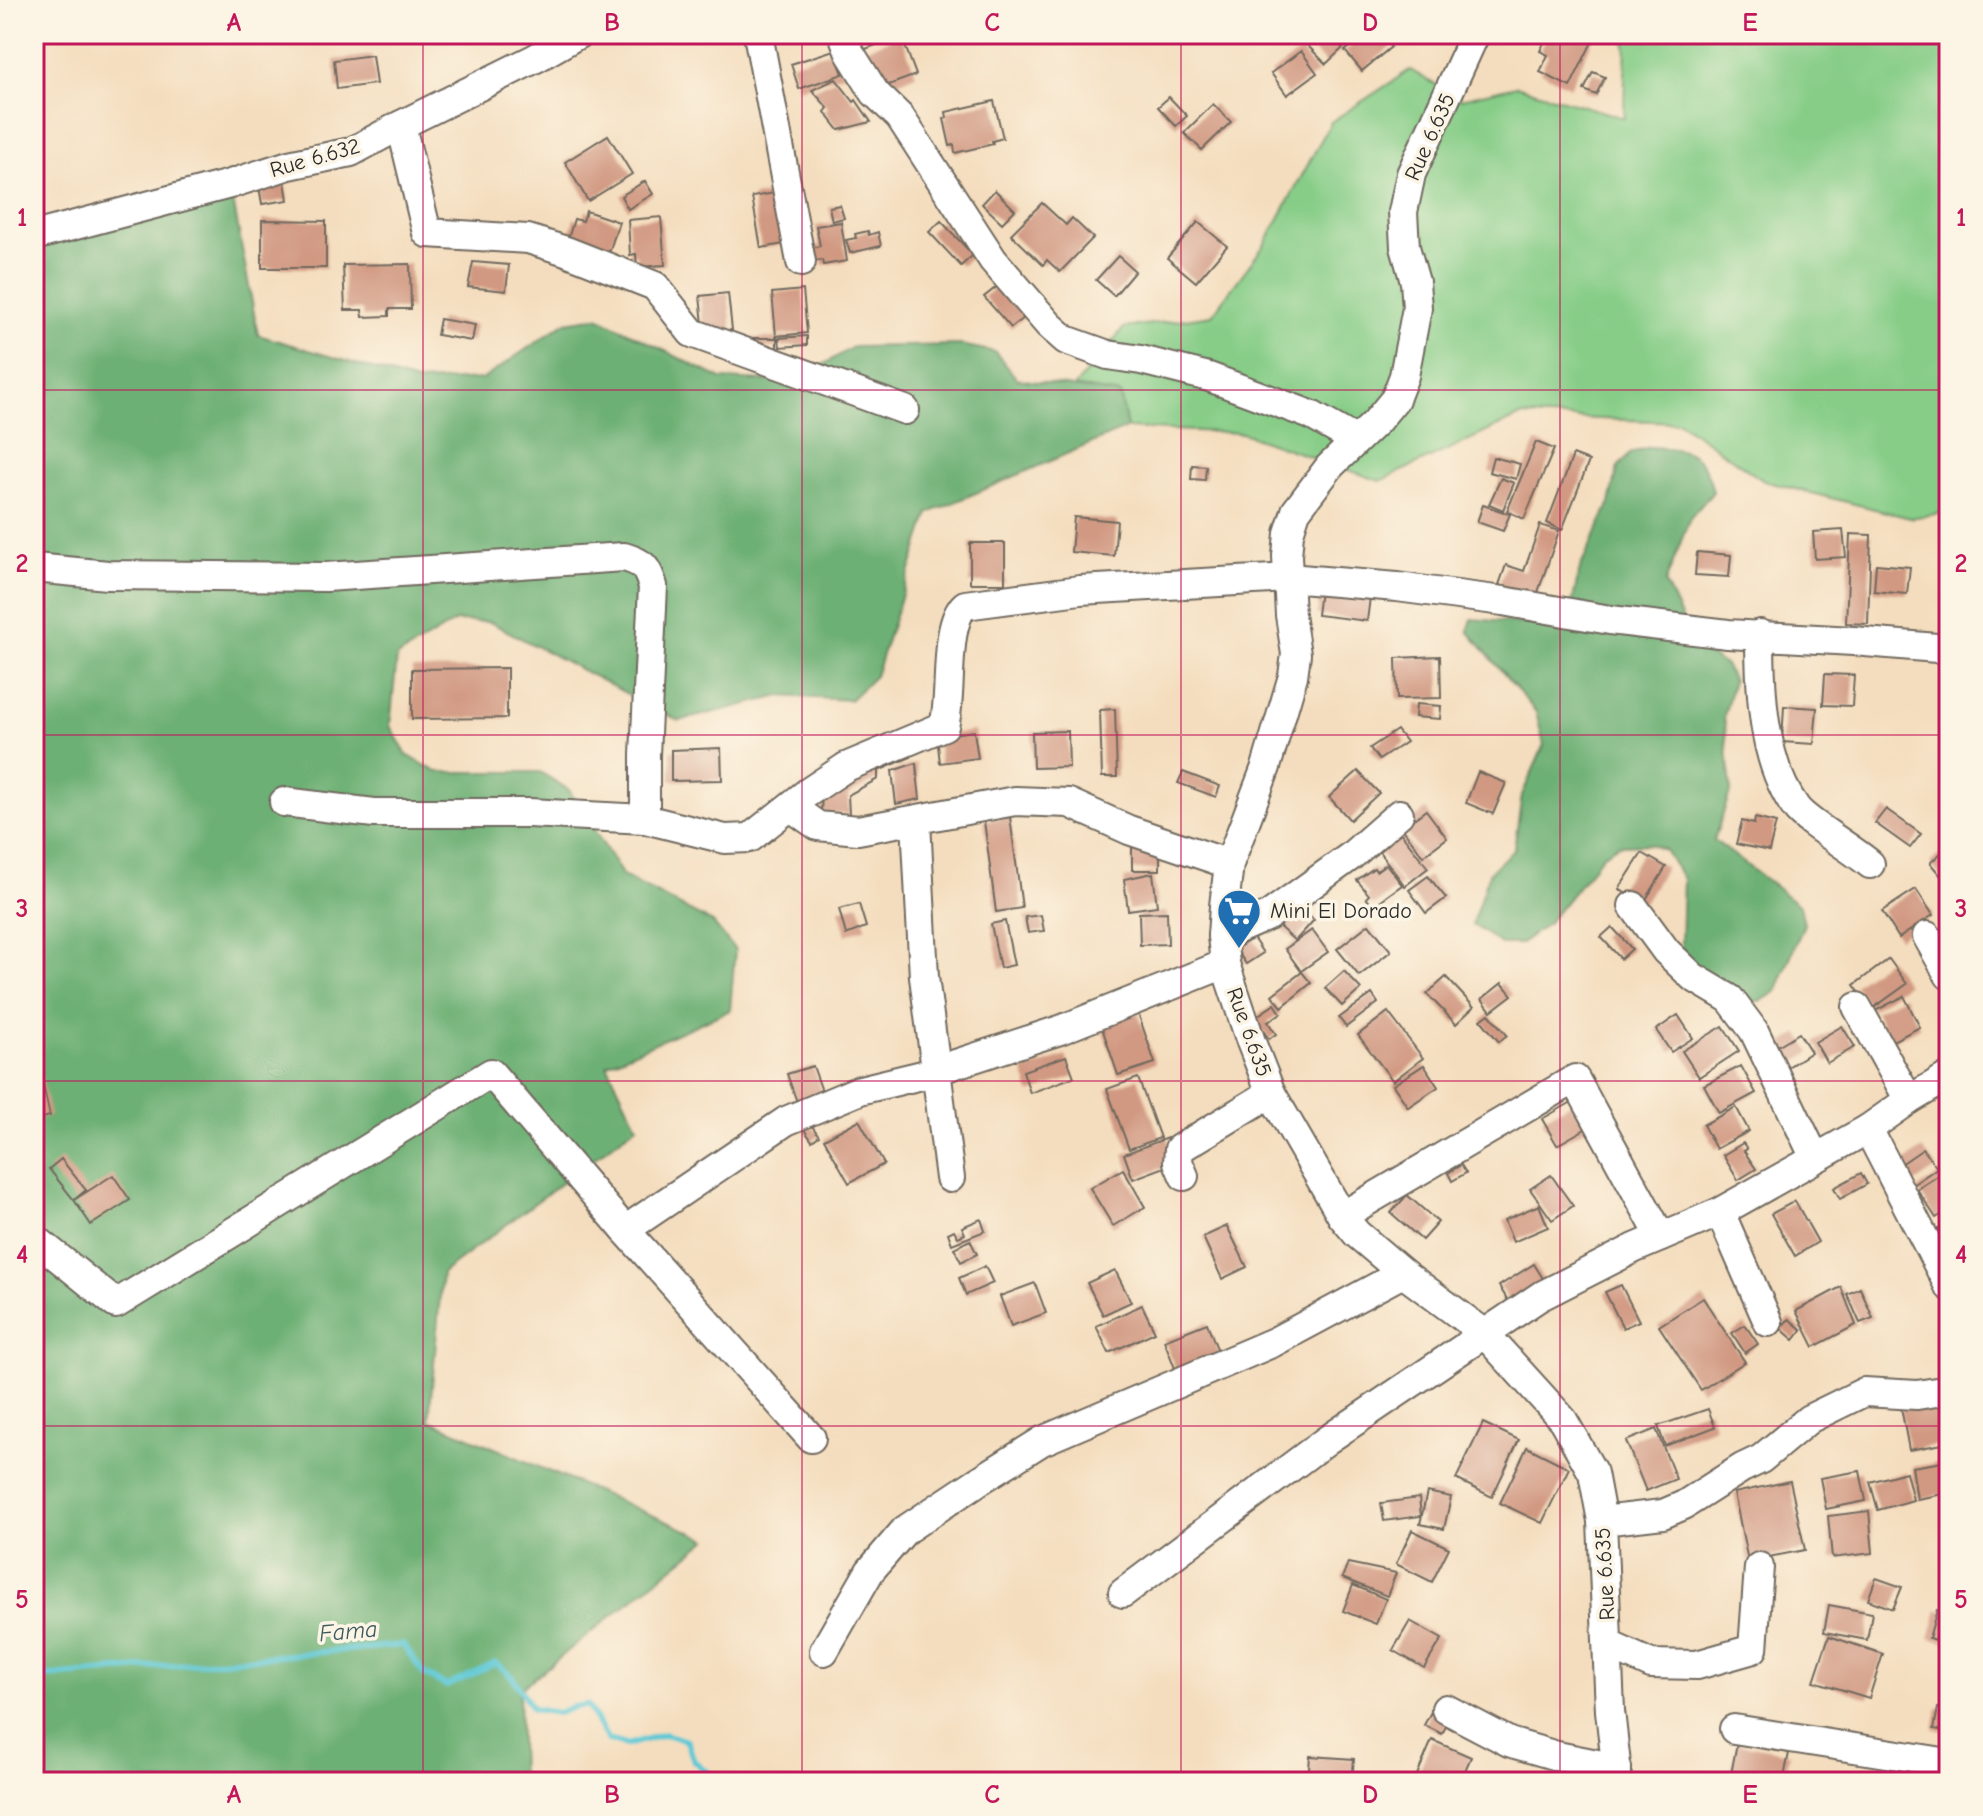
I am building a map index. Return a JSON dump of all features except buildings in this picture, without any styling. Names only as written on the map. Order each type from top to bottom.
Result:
[{"type":"street","name":"Rue 6.632","points":[[34,236],[230,184],[289,165],[351,152],[578,34]]},
{"type":"street","points":[[758,34],[801,262]]},
{"type":"street","points":[[843,34],[850,53],[875,93],[900,117],[993,260],[1049,325],[1066,340],[1108,355],[1209,377],[1298,410],[1355,440]]},
{"type":"street","name":"Rue 6.635","points":[[1475,34],[1405,193],[1405,247],[1415,282],[1417,308],[1404,376],[1395,399],[1330,466],[1296,511],[1289,533],[1290,615],[1296,654],[1293,676],[1266,767],[1229,864],[1222,936],[1225,964],[1234,997],[1271,1093],[1342,1216],[1357,1234],[1403,1273],[1484,1333],[1563,1420],[1593,1473],[1602,1521],[1610,1711],[1617,1775]]},
{"type":"street","points":[[401,125],[427,233],[528,239],[566,251],[655,286],[692,333],[905,410]]},
{"type":"street","points":[[34,568],[108,575],[326,577],[624,557],[637,561],[647,568],[653,586],[645,819]]},
{"type":"street","points":[[284,802],[374,813],[529,813],[645,819],[725,839],[750,838],[846,767],[944,726],[948,714],[950,663],[957,612],[965,605],[1080,590],[1288,578],[1427,591],[1610,620],[1728,634],[1949,649]]},
{"type":"street","points":[[1760,634],[1760,674],[1766,733],[1773,760],[1797,809],[1870,864]]},
{"type":"street","points":[[791,807],[818,826],[858,830],[1015,801],[1069,803],[1155,840],[1229,864]]},
{"type":"street","points":[[1222,936],[1268,916],[1351,856],[1399,814]]},
{"type":"street","points":[[916,821],[924,977],[950,1178]]},
{"type":"street","points":[[1633,906],[1666,951],[1693,977],[1730,999],[1754,1031],[1815,1158]]},
{"type":"street","points":[[1927,936],[1949,975]]},
{"type":"street","points":[[625,1230],[786,1121],[860,1090],[937,1070],[1060,1030],[1225,964]]},
{"type":"street","points":[[1857,1007],[1909,1100]]},
{"type":"street","points":[[34,1238],[116,1304],[491,1073],[625,1230],[811,1438]]},
{"type":"street","points":[[1123,1593],[1327,1440],[1539,1297],[1581,1273],[1720,1212],[1868,1129],[1949,1076]]},
{"type":"street","points":[[1342,1216],[1575,1079],[1661,1237]]},
{"type":"street","points":[[1184,1176],[1178,1162],[1179,1149],[1271,1093]]},
{"type":"street","points":[[1868,1129],[1949,1286]]},
{"type":"street","points":[[1720,1212],[1768,1322]]},
{"type":"street","points":[[824,1651],[870,1571],[905,1530],[965,1490],[1042,1441],[1274,1342],[1403,1273]]},
{"type":"street","points":[[1602,1521],[1663,1514],[1684,1505],[1761,1459],[1809,1419],[1864,1392],[1917,1395],[1949,1390]]},
{"type":"street","points":[[1609,1645],[1651,1664],[1697,1665],[1753,1649],[1759,1567]]},
{"type":"street","points":[[1446,1709],[1509,1742],[1617,1775]]},
{"type":"street","points":[[1734,1729],[1949,1763]]},
{"type":"green space","points":[[1626,34],[1949,34],[1949,512],[1910,518],[1764,481],[1679,422],[1521,416],[1380,481],[1242,433],[1127,428],[1120,394],[1074,387],[1124,328],[1212,315],[1265,244],[1331,122],[1410,70],[1461,99],[1516,86],[1624,118]]},
{"type":"green space","points":[[230,184],[258,335],[417,382],[483,379],[566,322],[598,317],[721,379],[794,382],[853,347],[961,345],[995,352],[1017,379],[1120,394],[1127,428],[929,513],[875,676],[850,700],[780,696],[679,721],[490,622],[456,621],[397,657],[390,726],[407,755],[437,772],[540,772],[569,790],[623,876],[713,923],[735,950],[730,1010],[607,1064],[637,1126],[442,1273],[429,1420],[708,1539],[519,1690],[521,1782],[34,1782],[34,239]]},
{"type":"green space","points":[[1649,447],[1692,454],[1705,468],[1713,492],[1690,518],[1665,583],[1695,646],[1725,665],[1733,681],[1724,716],[1731,790],[1714,840],[1800,906],[1804,924],[1776,992],[1761,1001],[1743,1001],[1699,977],[1681,947],[1683,879],[1665,850],[1650,844],[1618,845],[1604,854],[1548,923],[1520,944],[1501,944],[1472,924],[1489,873],[1514,849],[1522,795],[1544,745],[1536,712],[1468,631],[1472,619],[1544,625],[1572,604],[1580,568],[1610,503],[1618,467],[1631,453]]},
{"type":"waterway","name":"Fama","points":[[34,1675],[403,1645],[424,1674],[447,1686],[496,1663],[512,1677],[533,1709],[558,1713],[587,1705],[608,1740],[627,1745],[665,1734],[687,1741],[694,1761],[719,1782]]},
{"type":"place","name":"Mini El Dorado","points":[[1239,950]]}]
